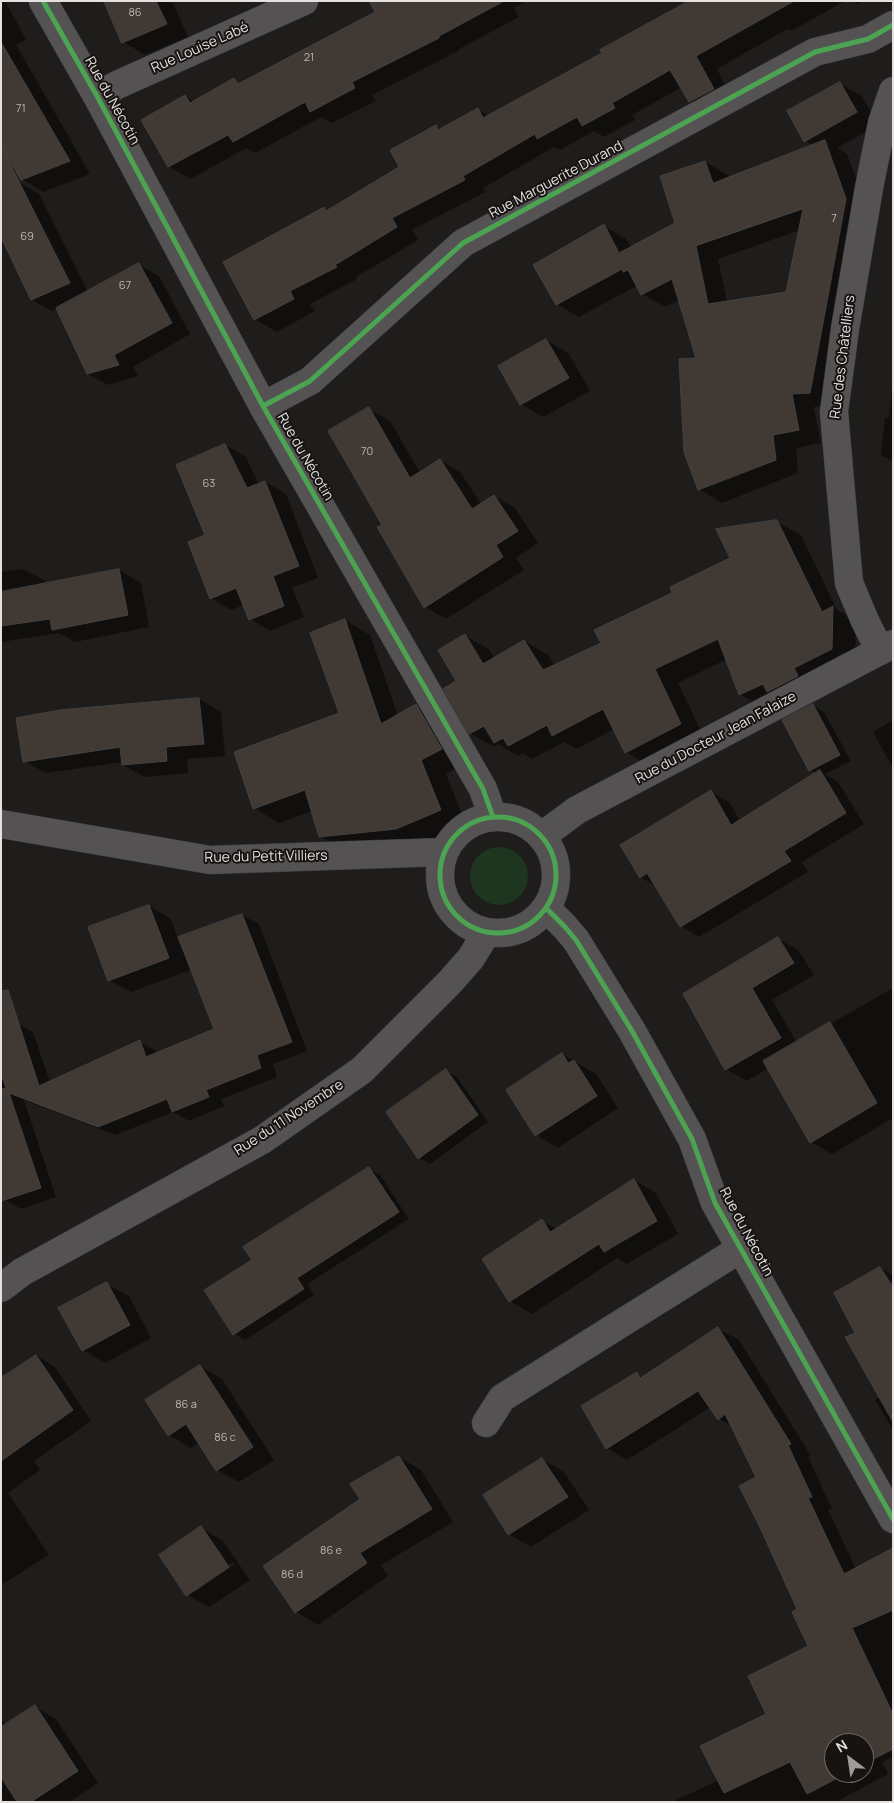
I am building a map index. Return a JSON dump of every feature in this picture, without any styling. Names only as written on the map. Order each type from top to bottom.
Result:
[{"type":"street","name":"Rue du Nécotin","points":[[43,1],[98,96],[263,406],[483,789],[493,817]]},
{"type":"street","name":"Rue Louise Labé","points":[[98,96],[117,85],[304,1]]},
{"type":"street","name":"Rue Marguerite Durand","points":[[263,406],[310,380],[463,243],[815,52],[868,39],[893,25]]},
{"type":"street","name":"Rue des Châtelliers","points":[[886,647],[865,621],[849,583],[834,412],[845,329],[868,188],[882,123],[893,90]]},
{"type":"street","name":"Rue du Docteur Jean Falaize","points":[[542,836],[577,810],[886,647]]},
{"type":"street","points":[[493,817],[511,818],[528,824],[542,836],[551,849],[556,864],[556,879],[553,894],[546,908],[534,920],[520,929],[504,932],[487,932],[471,926],[457,916],[446,902],[441,886],[440,869],[444,852],[452,839],[464,828],[478,820],[493,817]]},
{"type":"street","name":"Rue du Petit Villiers","points":[[1,824],[210,860],[444,852]]},
{"type":"street","name":"Rue du Nécotin","points":[[546,908],[565,926],[576,940],[632,1030],[692,1140],[715,1203],[893,1519]]},
{"type":"street","name":"Rue du 11 Novembre","points":[[1,1288],[22,1272],[262,1140],[362,1070],[450,982],[471,958],[487,932]]},
{"type":"street","points":[[486,1423],[502,1398],[740,1249]]},
{"type":"green space","points":[[499,847],[510,849],[523,860],[528,876],[526,887],[515,900],[499,905],[488,903],[475,892],[470,876],[472,865],[483,852]]},
{"type":"building","points":[[104,1],[156,1],[167,24],[122,43]]},
{"type":"building","points":[[369,1],[504,1],[439,36],[439,38],[352,82],[355,88],[310,112],[305,102],[233,142],[228,135],[168,167],[141,120],[185,95],[190,103],[234,78],[238,84],[375,12]]},
{"type":"building","points":[[689,1],[794,1],[696,56],[714,89],[689,102],[670,70],[612,103],[615,108],[582,126],[577,117],[537,139],[535,134],[463,176],[465,180],[392,218],[397,227],[335,265],[337,267],[290,291],[294,299],[254,320],[223,262],[324,207],[326,211],[399,167],[390,150],[436,125],[438,130],[478,108],[483,118],[602,53],[600,50]]},
{"type":"building","points":[[1,42],[70,161],[21,180],[1,146]]},
{"type":"building","points":[[840,82],[857,112],[804,142],[787,111]]},
{"type":"building","points":[[825,140],[846,199],[810,393],[792,394],[799,430],[773,435],[776,460],[698,490],[684,452],[679,359],[696,358],[672,279],[641,295],[628,270],[623,272],[622,269],[556,305],[533,265],[604,224],[619,253],[675,223],[660,176],[705,161],[713,183]],"holes":[[[803,209],[786,292],[708,304],[696,246]]]},
{"type":"building","points":[[1,146],[70,283],[31,300],[1,237]]},
{"type":"building","points":[[139,263],[172,323],[114,355],[119,365],[87,374],[56,308]]},
{"type":"building","points":[[546,339],[569,378],[520,405],[498,366]]},
{"type":"building","points":[[369,407],[410,478],[440,459],[472,509],[494,495],[518,531],[496,545],[503,557],[424,608],[377,527],[382,525],[328,431]]},
{"type":"building","points":[[225,444],[247,488],[265,481],[299,566],[273,576],[284,606],[249,620],[236,588],[210,599],[188,542],[205,535],[176,465]]},
{"type":"building","points":[[777,520],[822,612],[833,606],[832,649],[794,668],[798,676],[767,692],[763,684],[739,695],[718,639],[655,669],[681,724],[625,753],[603,709],[552,736],[547,725],[508,746],[503,738],[494,743],[484,726],[469,734],[443,689],[456,681],[438,650],[465,634],[483,664],[524,640],[543,670],[601,643],[594,630],[672,593],[670,587],[730,558],[716,529]]},
{"type":"building","points":[[119,569],[128,615],[52,630],[50,619],[1,626],[1,592]]},
{"type":"building","points":[[345,619],[381,724],[416,704],[442,749],[421,760],[441,810],[396,829],[319,837],[305,790],[253,809],[234,752],[339,713],[310,633]]},
{"type":"building","points":[[199,698],[204,744],[166,747],[167,761],[122,765],[120,747],[23,762],[16,718],[60,710]]},
{"type":"building","points":[[813,704],[840,755],[809,771],[782,720]]},
{"type":"building","points":[[820,770],[846,813],[784,851],[791,861],[680,927],[647,873],[640,878],[620,845],[711,790],[731,825]]},
{"type":"building","points":[[149,905],[169,958],[108,981],[88,927]]},
{"type":"building","points":[[242,914],[292,1042],[257,1055],[261,1068],[206,1090],[209,1097],[172,1112],[167,1099],[98,1127],[9,1093],[41,1188],[1,1201],[1,1089],[6,1088],[1,1073],[1,991],[8,990],[39,1086],[140,1040],[146,1057],[214,1029],[178,937]]},
{"type":"building","points":[[778,937],[794,963],[752,988],[781,1038],[725,1070],[683,994]]},
{"type":"building","points":[[830,1022],[877,1103],[810,1143],[763,1061]]},
{"type":"building","points":[[562,1053],[568,1063],[574,1060],[597,1096],[535,1136],[506,1090]]},
{"type":"building","points":[[446,1069],[478,1115],[418,1159],[386,1112]]},
{"type":"building","points":[[369,1167],[399,1212],[297,1278],[304,1289],[233,1335],[204,1290],[252,1260],[243,1247]]},
{"type":"building","points":[[634,1179],[657,1221],[604,1252],[599,1244],[509,1302],[482,1259],[542,1219],[550,1232]]},
{"type":"building","points":[[880,1267],[893,1287],[893,1422],[845,1337],[855,1333],[834,1293]]},
{"type":"building","points":[[107,1282],[130,1325],[82,1351],[58,1308]]},
{"type":"building","points":[[718,1327],[791,1444],[788,1445],[812,1497],[808,1498],[844,1574],[893,1548],[893,1610],[852,1628],[893,1714],[893,1749],[874,1759],[874,1733],[824,1733],[824,1783],[828,1783],[807,1794],[790,1762],[724,1793],[700,1746],[766,1714],[748,1676],[808,1646],[792,1612],[797,1609],[739,1486],[756,1477],[725,1414],[718,1420],[698,1391],[606,1449],[581,1406],[637,1372],[640,1378]]},
{"type":"building","points":[[36,1355],[73,1410],[1,1461],[1,1378]]},
{"type":"building","points":[[200,1365],[253,1447],[216,1471],[186,1424],[168,1436],[145,1400]]},
{"type":"building","points":[[399,1456],[432,1509],[360,1553],[367,1563],[295,1613],[263,1566],[360,1499],[350,1484]]},
{"type":"building","points":[[542,1458],[568,1497],[508,1535],[483,1495]]},
{"type":"building","points":[[201,1526],[229,1567],[186,1596],[159,1555]]},
{"type":"building","points":[[35,1705],[78,1771],[31,1802],[17,1802],[1,1777],[1,1727]]},
{"type":"cycle path","points":[[43,1],[97,96],[263,406],[483,789],[493,817]]},
{"type":"cycle path","points":[[263,406],[310,381],[463,243],[815,52],[868,39],[893,25]]},
{"type":"cycle path","points":[[498,817],[520,821],[539,834],[552,853],[556,875],[552,897],[539,916],[520,929],[498,933],[476,929],[457,916],[444,897],[440,875],[444,853],[457,834],[476,821],[498,817]]},
{"type":"cycle path","points":[[546,908],[576,940],[632,1031],[692,1139],[715,1203],[893,1519]]}]
